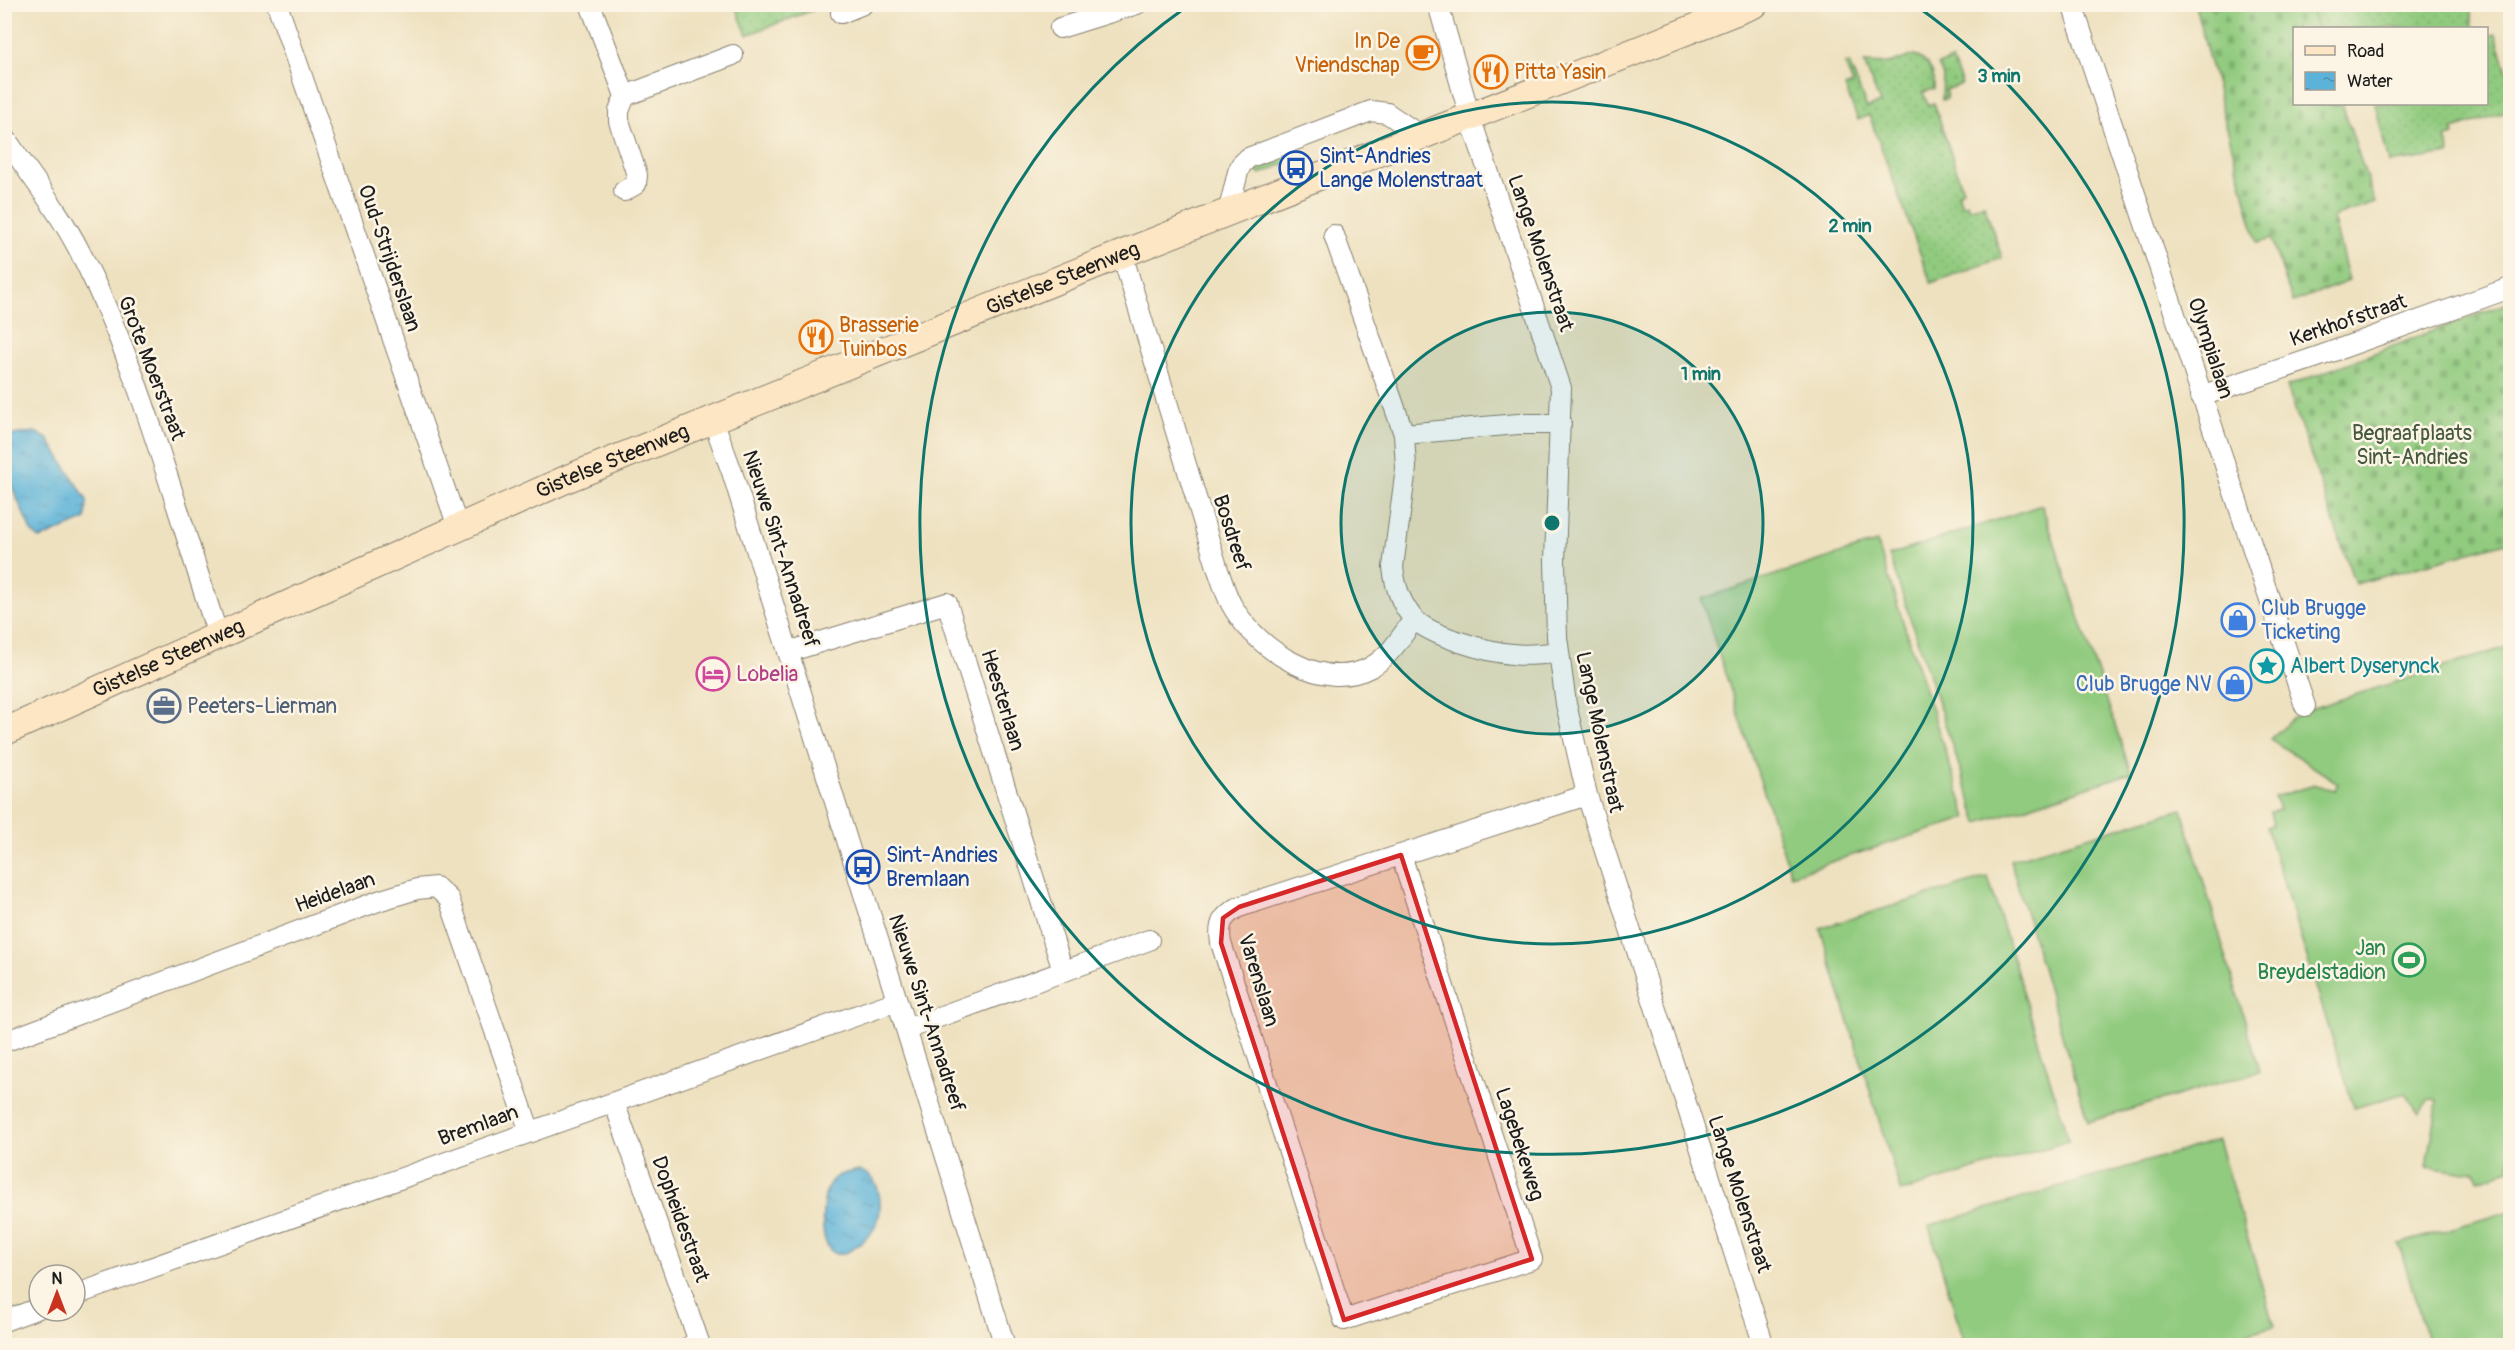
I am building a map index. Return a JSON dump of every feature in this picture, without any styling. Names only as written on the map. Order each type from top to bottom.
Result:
[{"type":"main road","name":"Gistelse Steenweg","points":[[4,732],[569,478],[1122,254],[1755,4]]},
{"type":"street","name":"Oud-Strijderslaan","points":[[278,4],[459,527]]},
{"type":"street","points":[[590,4],[625,96],[619,111],[619,121],[637,175],[636,184],[624,191]]},
{"type":"street","points":[[841,13],[863,4]]},
{"type":"street","points":[[1060,28],[1137,4]]},
{"type":"street","name":"Lange Molenstraat","points":[[1438,4],[1470,117],[1559,380],[1561,424],[1555,561],[1558,652],[1566,704],[1587,795],[1764,1346]]},
{"type":"street","name":"Olympialaan","points":[[2072,4],[2305,706]]},
{"type":"street","points":[[625,96],[733,55]]},
{"type":"street","points":[[1228,213],[1238,172],[1248,158],[1371,111],[1387,113],[1420,136]]},
{"type":"street","name":"Grote Moerstraat","points":[[4,136],[67,227],[111,323],[143,406],[218,634]]},
{"type":"street","points":[[1334,235],[1404,434],[1406,468],[1393,567],[1398,591],[1414,619],[1452,638],[1494,651],[1520,655],[1558,652]]},
{"type":"street","name":"Bosdreef","points":[[1122,254],[1218,570],[1227,595],[1242,620],[1265,643],[1291,662],[1318,673],[1343,676],[1357,673],[1382,659],[1414,619]]},
{"type":"street","name":"Kerkhofstraat","points":[[2201,396],[2511,288]]},
{"type":"street","name":"Nieuwe Sint-Annadreef","points":[[713,420],[1005,1346]]},
{"type":"street","points":[[1404,434],[1518,424],[1561,424]]},
{"type":"street","name":"Heesterlaan","points":[[788,652],[947,603],[1063,971]]},
{"type":"street","name":"Varenslaan","points":[[1344,1320],[1221,943],[1220,924],[1223,918],[1239,907],[1587,795]]},
{"type":"street","name":"Lagebekeweg","points":[[1344,1320],[1532,1259],[1401,855]]},
{"type":"street","name":"Heidelaan","points":[[4,1042],[381,900],[417,889],[436,887],[448,899],[530,1132]]},
{"type":"street","points":[[906,1029],[1149,940]]},
{"type":"street","name":"Bremlaan","points":[[87,1291],[897,1001]]},
{"type":"street","name":"Dopheidestraat","points":[[614,1102],[699,1342],[690,1346]]},
{"type":"street","points":[[4,1321],[27,1312]]},
{"type":"highlighted area","points":[[1401,855],[1532,1259],[1344,1320],[1221,943],[1223,918],[1239,907]]},
{"type":"green space","points":[[735,5],[826,5],[747,35]]},
{"type":"green space","points":[[2195,5],[2309,5],[2317,27],[2293,27],[2293,105],[2342,105],[2375,203],[2333,217],[2349,281],[2293,302],[2271,239],[2257,243]]},
{"type":"green space","points":[[2309,5],[2470,5],[2473,27],[2317,27]]},
{"type":"green space","points":[[2496,34],[2510,82],[2510,111],[2453,129],[2454,135],[2445,138],[2450,154],[2389,163],[2375,105],[2488,105],[2488,36]]},
{"type":"green space","points":[[1914,55],[1927,64],[1932,73],[1934,89],[1923,92],[1928,105],[1934,103],[1963,190],[1958,193],[1962,205],[1967,203],[1969,209],[1984,204],[2002,258],[1931,283],[1869,115],[1858,120],[1845,87],[1853,84],[1845,64],[1849,63],[1867,108],[1880,103],[1864,63],[1889,64]]},
{"type":"green space","points":[[1952,60],[1962,84],[1945,90],[1947,98],[1942,100],[1943,76],[1938,65]]},
{"type":"green space","points":[[1289,150],[1293,160],[1261,174],[1254,171],[1254,165]]},
{"type":"green space","name":"Begraafplaats Sint-Andries","points":[[2510,302],[2510,541],[2355,584],[2287,386]]},
{"type":"green space","points":[[2042,505],[2131,773],[1978,823],[1889,555]]},
{"type":"green space","points":[[1877,542],[1967,818],[1791,875],[1701,599]]},
{"type":"green space","name":"Jan Breydelstadion","points":[[2510,646],[2510,1170],[2478,1180],[2475,1171],[2460,1172],[2427,1167],[2438,1100],[2429,1099],[2419,1113],[2405,1093],[2354,1108],[2266,827],[2273,825],[2270,812],[2279,810],[2274,797],[2315,785],[2335,790],[2338,783],[2270,739],[2294,717],[2307,710]]},
{"type":"green space","points":[[2182,809],[2260,1071],[2088,1122],[2010,860]]},
{"type":"green space","points":[[1988,877],[2069,1141],[1901,1192],[1820,928]]},
{"type":"green space","points":[[2218,1140],[2274,1326],[2208,1345],[1965,1345],[1929,1226]]},
{"type":"green space","points":[[2510,1211],[2510,1345],[2429,1345],[2399,1244]]},
{"type":"water","points":[[35,432],[48,439],[87,500],[86,519],[40,539],[31,531],[5,470],[5,436]]},
{"type":"water","points":[[854,1171],[863,1172],[875,1182],[880,1199],[879,1217],[870,1235],[854,1248],[837,1254],[826,1243],[823,1222],[824,1199],[832,1180]]},
{"type":"place","name":"In De Vriendschap","points":[[1423,53]]},
{"type":"place","name":"Pitta Yasin","points":[[1491,72]]},
{"type":"place","name":"Sint-Andries Lange Molenstraat","points":[[1296,168]]},
{"type":"place","name":"Brasserie Tuinbos","points":[[816,337]]},
{"type":"place","name":"Club Brugge Ticketing","points":[[2238,620]]},
{"type":"place","name":"Albert Dyserynck","points":[[2267,666]]},
{"type":"place","name":"Lobelia","points":[[713,674]]},
{"type":"place","name":"Club Brugge NV","points":[[2235,684]]},
{"type":"place","name":"Peeters-Lierman","points":[[164,706]]},
{"type":"place","name":"Sint-Andries Bremlaan","points":[[863,867]]},
{"type":"place","name":"Jan Breydelstadion","points":[[2409,960]]}]
